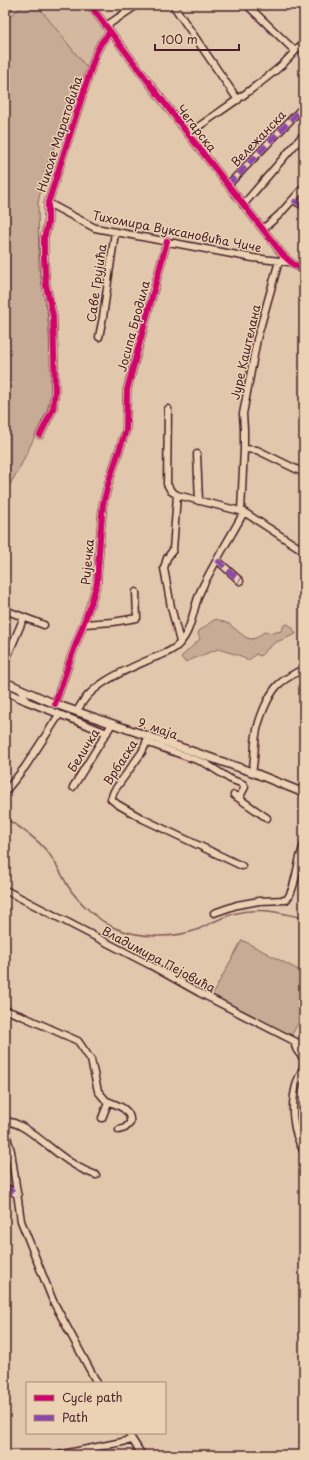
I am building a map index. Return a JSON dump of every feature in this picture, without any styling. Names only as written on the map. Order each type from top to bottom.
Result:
[{"type":"main road","name":"9. маја","points":[[5,682],[55,704],[112,724],[148,740],[252,772],[304,793]]},
{"type":"street","points":[[5,8],[10,5]]},
{"type":"street","name":"Чегарска","points":[[90,5],[188,134],[289,262]]},
{"type":"street","points":[[106,26],[137,5]]},
{"type":"street","points":[[173,5],[238,100]]},
{"type":"street","points":[[247,5],[295,51]]},
{"type":"street","name":"Николе Маратовића","points":[[40,435],[54,407],[56,380],[53,316],[46,280],[44,258],[44,238],[48,223],[48,204],[96,53],[101,43],[110,32]]},
{"type":"street","points":[[188,134],[238,100],[282,64],[304,42]]},
{"type":"street","name":"Вележанска","points":[[228,185],[304,106]]},
{"type":"street","points":[[243,205],[304,134]]},
{"type":"street","points":[[263,229],[279,215],[304,187]]},
{"type":"street","points":[[293,200],[304,206]]},
{"type":"street","name":"Тихомира Вуксановића Чиче","points":[[48,204],[90,226],[253,258],[289,262],[304,270]]},
{"type":"street","name":"Саве Грујића","points":[[99,337],[115,232]]},
{"type":"street","name":"Јосипа Бродила","points":[[126,417],[128,390],[167,241]]},
{"type":"street","name":"Јуре Каштелана","points":[[243,512],[243,414],[257,339],[279,261]]},
{"type":"street","points":[[168,409],[167,484],[170,491],[177,495],[243,512],[304,551]]},
{"type":"street","name":"Ријечка","points":[[55,704],[84,624],[97,582],[103,509],[109,481],[126,430],[126,417]]},
{"type":"street","points":[[244,449],[257,450],[300,471]]},
{"type":"street","points":[[197,454],[199,500]]},
{"type":"street","points":[[177,495],[173,550],[165,562],[164,568],[180,642]]},
{"type":"street","points":[[77,712],[82,702],[102,684],[119,674],[170,651],[180,642],[189,629],[200,593],[243,512]]},
{"type":"street","points":[[217,560],[240,581]]},
{"type":"street","points":[[84,624],[113,622],[137,618],[136,592]]},
{"type":"street","points":[[5,610],[44,625]]},
{"type":"street","points":[[5,662],[24,618]]},
{"type":"street","points":[[252,772],[256,732],[268,700],[280,683],[304,668]]},
{"type":"street","points":[[5,690],[26,702],[107,733]]},
{"type":"street","points":[[21,690],[26,702]]},
{"type":"street","points":[[5,792],[28,761],[58,715]]},
{"type":"street","name":"Беличка","points":[[73,787],[112,724]]},
{"type":"street","points":[[148,740],[205,763],[230,779],[243,784],[245,787],[237,796],[267,818]]},
{"type":"street","name":"Врбаска","points":[[148,740],[142,752],[114,791],[111,799],[143,819],[242,866]]},
{"type":"street","points":[[214,913],[238,905],[259,901],[286,900],[291,892],[304,845]]},
{"type":"street","name":"Владимира Пејовића","points":[[5,890],[304,1046]]},
{"type":"street","points":[[5,1010],[78,1041],[91,1060],[98,1091],[107,1101],[119,1105],[130,1115],[130,1123],[128,1126],[122,1130],[119,1130]]},
{"type":"street","points":[[295,1042],[294,1045],[304,1060]]},
{"type":"street","points":[[304,1065],[297,1083],[293,1116],[296,1135],[304,1152]]},
{"type":"street","points":[[102,1118],[108,1104],[107,1101]]},
{"type":"street","points":[[5,1121],[32,1132],[81,1169],[96,1175]]},
{"type":"street","points":[[5,1130],[11,1152],[21,1222],[53,1300],[96,1382]]},
{"type":"street","points":[[5,1187],[18,1195]]},
{"type":"street","points":[[129,1434],[142,1455]]},
{"type":"street","points":[[58,1455],[132,1440]]},
{"type":"shaded area","points":[[24,5],[37,5],[88,69],[45,169],[38,203],[39,269],[47,308],[51,363],[51,393],[47,411],[20,467],[5,493],[5,20]]},
{"type":"shaded area","points":[[37,5],[85,5],[106,31],[97,43],[88,69]]},
{"type":"shaded area","points":[[216,619],[229,624],[245,637],[251,639],[256,638],[264,632],[273,633],[281,631],[284,625],[288,624],[292,627],[296,634],[274,643],[260,656],[256,654],[248,661],[241,656],[218,649],[185,662],[181,657],[200,639],[198,634],[199,631]]},
{"type":"shaded area","points":[[242,940],[304,973],[304,1012],[290,1038],[212,995]]},
{"type":"waterway","points":[[5,818],[37,840],[49,854],[77,898],[102,921],[115,928],[135,934],[168,936],[199,929],[230,915],[250,911],[271,911],[304,918]]},
{"type":"marked path","points":[[228,185],[304,106]]},
{"type":"marked path","points":[[293,200],[304,206]]},
{"type":"marked path","points":[[217,560],[240,581]]},
{"type":"marked path","points":[[5,1187],[18,1195]]},
{"type":"cycle path","points":[[90,5],[188,134],[283,255],[293,264],[304,270]]},
{"type":"cycle path","points":[[40,435],[53,409],[55,391],[53,316],[46,285],[44,257],[44,238],[48,223],[48,203],[96,53],[101,43],[110,32]]},
{"type":"cycle path","points":[[55,704],[97,583],[103,504],[126,430],[127,390],[167,241]]}]
